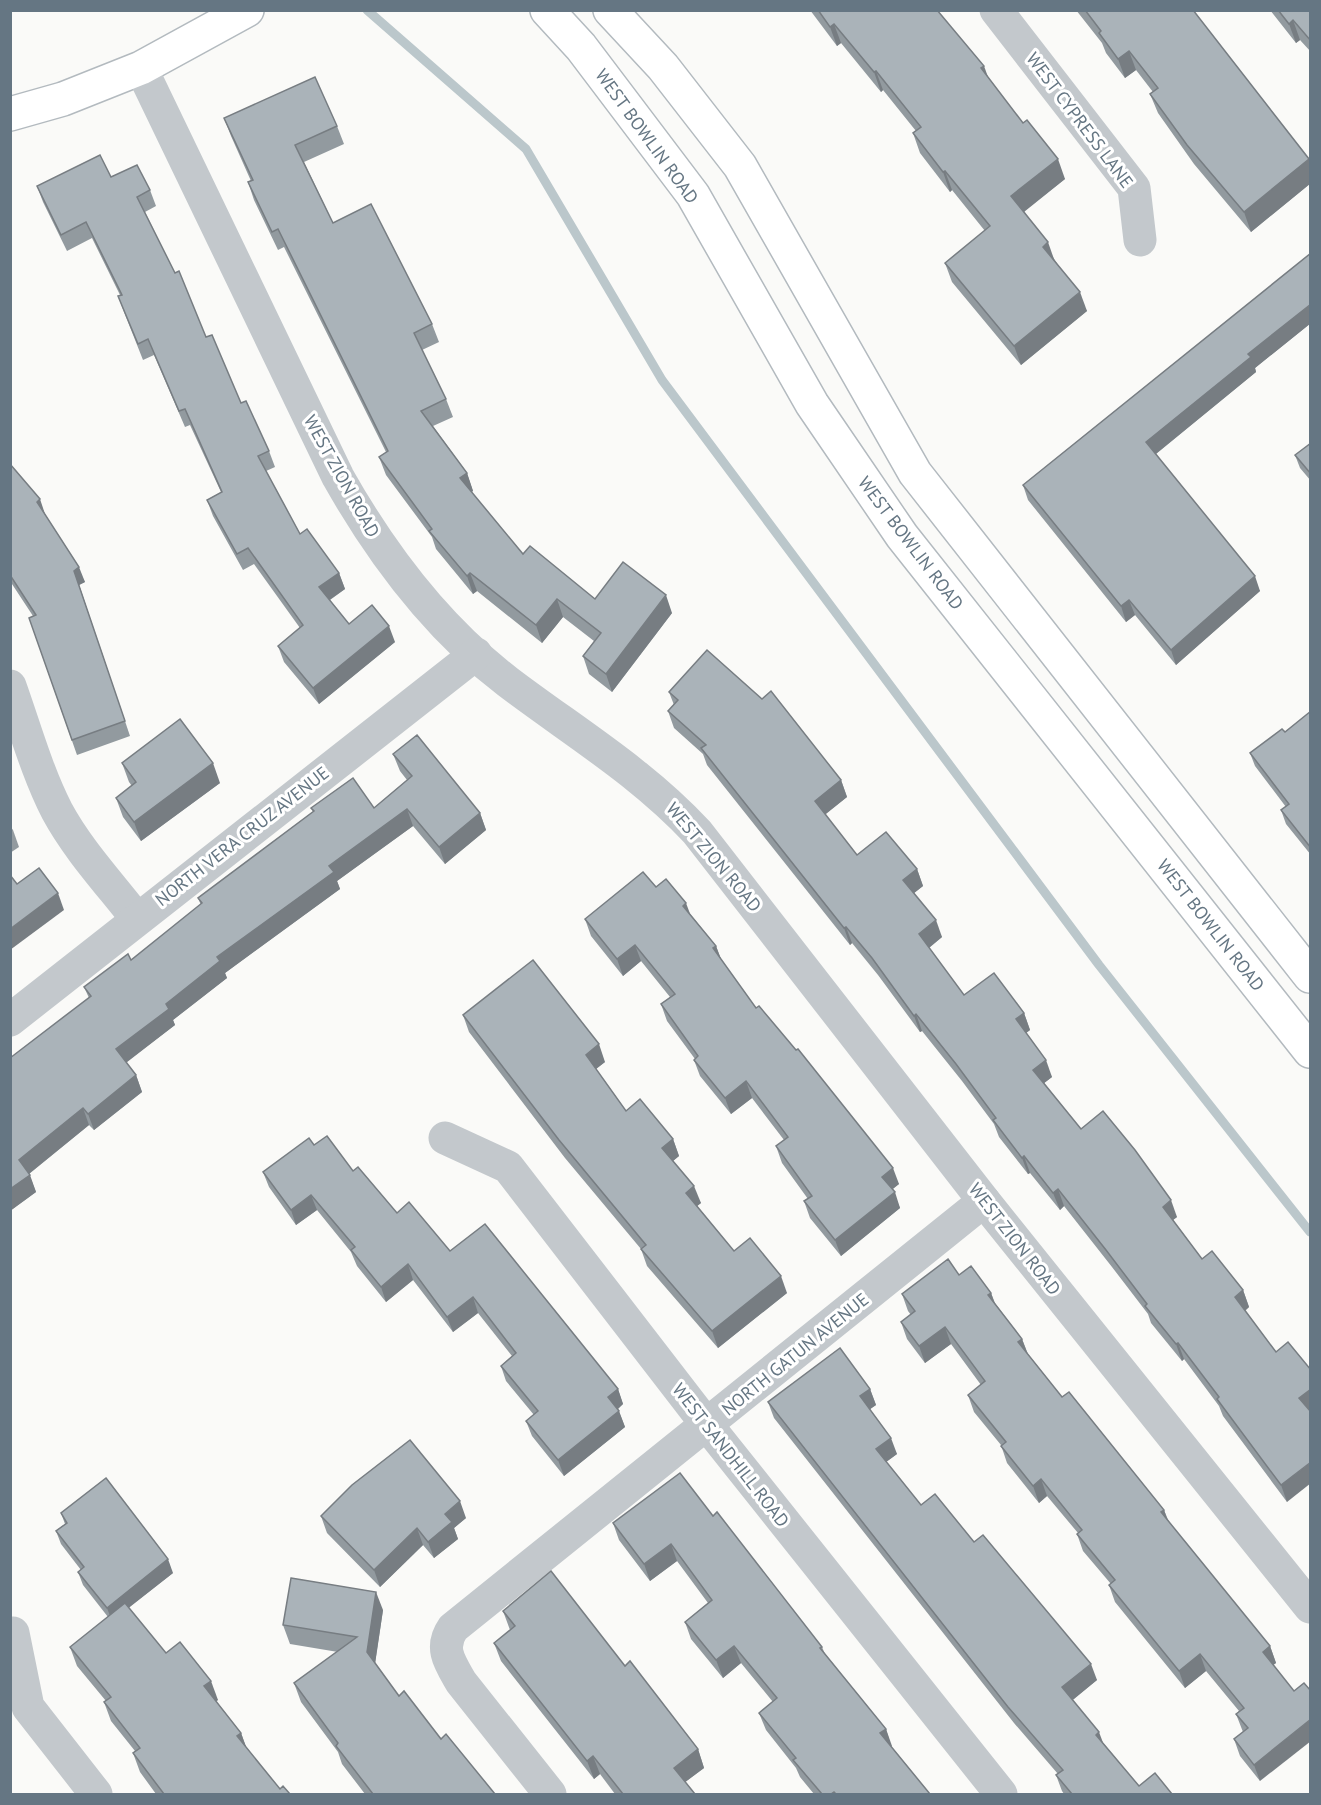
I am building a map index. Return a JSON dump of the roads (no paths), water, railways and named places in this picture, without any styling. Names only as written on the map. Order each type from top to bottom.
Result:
[{"type":"street","points":[[10,114],[63,99],[141,68],[247,10]]},
{"type":"street","name":"WEST BOWLIN ROAD","points":[[547,10],[581,47],[693,195],[812,404],[902,536],[1311,1051]]},
{"type":"street","points":[[610,10],[663,67],[740,166],[915,473],[1311,976]]},
{"type":"street","name":"WEST CYPRESS LANE","points":[[999,11],[1134,189],[1140,240]]},
{"type":"street","name":"WEST ZION ROAD","points":[[141,68],[332,466],[358,513],[393,564],[431,611],[476,654],[508,681],[636,774],[666,798],[689,823],[984,1201],[1311,1607]]},
{"type":"street","name":"NORTH VERA CRUZ AVENUE","points":[[10,1020],[476,654]]},
{"type":"street","points":[[10,686],[45,787],[58,813],[74,838],[137,919]]},
{"type":"street","name":"WEST SANDHILL ROAD","points":[[445,1138],[508,1167],[706,1425],[1001,1794]]},
{"type":"street","name":"NORTH GATUN AVENUE","points":[[550,1794],[461,1682],[449,1662],[444,1647],[446,1637],[453,1628],[984,1201]]},
{"type":"street","points":[[13,1633],[28,1707],[96,1794]]},
{"type":"waterway","points":[[367,10],[526,149],[662,380],[1099,965],[1310,1232]]}]
